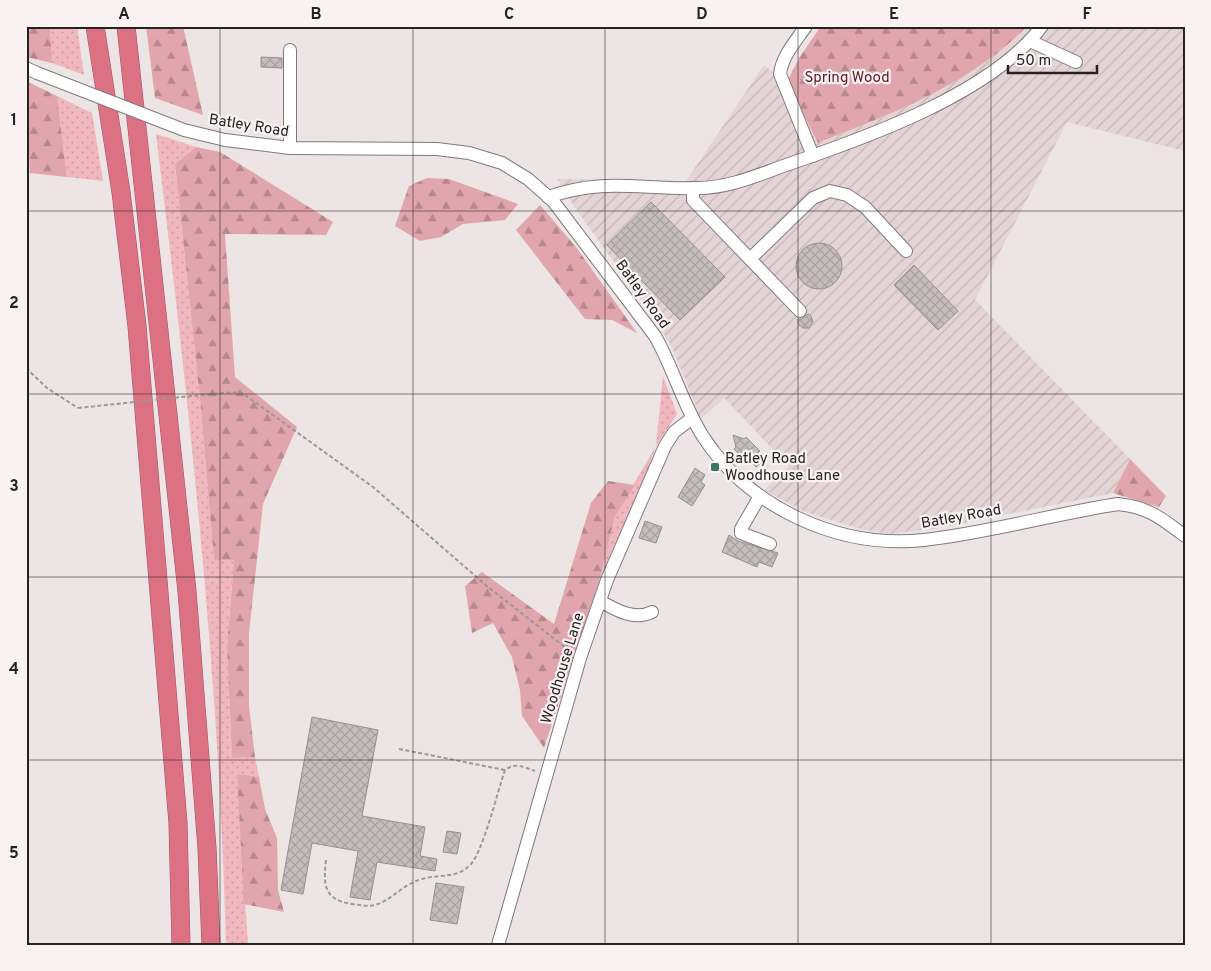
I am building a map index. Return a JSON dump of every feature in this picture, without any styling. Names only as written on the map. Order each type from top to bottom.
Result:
[{"type":"highway","points":[[95,26],[121,192],[137,326],[178,823],[181,945]]},
{"type":"highway","points":[[126,26],[187,591],[207,848],[211,945]]},
{"type":"street","points":[[806,26],[789,50],[781,67],[780,74],[813,156]]},
{"type":"street","points":[[548,197],[573,188],[612,184],[693,188],[733,184],[886,129],[953,96],[990,75],[1030,41],[1042,26]]},
{"type":"street","points":[[1030,41],[1076,62]]},
{"type":"street","points":[[290,50],[290,148]]},
{"type":"street","name":"Batley Road","points":[[32,70],[184,130],[225,140],[290,148],[437,149],[469,153],[502,163],[528,179],[548,197],[655,336],[692,418],[723,462],[744,485],[789,515],[828,529],[887,540],[923,540],[1118,504],[1140,506],[1160,516],[1185,536]]},
{"type":"street","points":[[693,188],[693,200],[800,311]]},
{"type":"street","points":[[750,259],[813,198],[830,191],[847,195],[865,207],[906,251]]},
{"type":"street","name":"Woodhouse Lane","points":[[498,945],[580,658],[600,601],[665,446],[674,432],[692,418]]},
{"type":"street","points":[[760,496],[741,529],[741,533],[770,544]]},
{"type":"street","points":[[600,601],[627,614],[641,616],[652,612]]},
{"type":"path","points":[[26,368],[47,388],[78,408],[240,392],[372,487],[488,587],[580,658]]},
{"type":"path","points":[[399,748],[505,770]]},
{"type":"path","points":[[326,860],[324,880],[328,892],[336,900],[368,906],[375,905],[403,886],[422,879],[451,876],[463,871],[476,857],[505,770],[511,765],[518,765],[547,775]]},
{"type":"shaded area","points":[[50,26],[77,26],[84,75],[52,63]]},
{"type":"shaded area","points":[[1027,26],[1185,26],[1185,151],[1067,122],[975,300],[1130,459],[1113,493],[934,529],[888,534],[857,528],[803,511],[764,490],[789,466],[724,398],[701,419],[672,347],[650,312],[575,208],[557,179],[686,181],[764,65],[786,82],[818,143],[888,115],[945,86],[989,60]]},
{"type":"shaded area","points":[[57,96],[92,113],[103,181],[67,177]]},
{"type":"shaded area","points":[[26,111],[30,173],[26,173]]},
{"type":"shaded area","points":[[156,134],[196,147],[175,164],[200,399],[214,560],[234,559],[227,647],[232,758],[255,757],[259,777],[237,774],[248,945],[226,945],[217,741],[201,538]]},
{"type":"shaded area","points":[[663,376],[677,414],[656,446]]},
{"type":"shaded area","points":[[656,446],[647,471],[600,578],[615,516]]},
{"type":"green space","points":[[26,26],[50,26],[52,63],[26,57]]},
{"type":"green space","points":[[146,26],[183,26],[203,115],[155,98]]},
{"type":"green space","name":"Spring Wood","points":[[821,26],[1027,26],[981,65],[956,81],[902,109],[818,143],[787,82],[799,58]]},
{"type":"green space","points":[[26,81],[57,96],[67,177],[30,173]]},
{"type":"green space","points":[[196,147],[220,152],[333,222],[326,235],[225,234],[235,377],[297,427],[263,504],[249,633],[249,706],[255,757],[232,758],[227,647],[234,560],[214,560],[200,399],[175,164]]},
{"type":"green space","points":[[427,178],[449,179],[518,204],[505,220],[463,224],[441,237],[420,241],[395,226],[409,186]]},
{"type":"green space","points":[[540,205],[576,247],[637,333],[612,320],[585,319],[516,230]]},
{"type":"green space","points":[[1130,459],[1166,496],[1159,507],[1113,493]]},
{"type":"green space","points":[[608,481],[635,485],[615,516],[600,578],[544,748],[522,716],[520,690],[512,657],[493,623],[472,633],[465,586],[482,572],[554,624],[591,503]]},
{"type":"green space","points":[[237,774],[259,777],[265,809],[277,838],[278,890],[284,912],[244,904]]},
{"type":"building","points":[[261,57],[282,58],[282,68],[261,67]]},
{"type":"building","points":[[651,202],[725,277],[680,320],[607,245]]},
{"type":"building","points":[[819,243],[832,247],[838,253],[842,266],[838,279],[832,285],[819,289],[806,285],[800,279],[796,266],[800,253],[806,247]]},
{"type":"building","points":[[914,265],[958,311],[938,330],[894,285]]},
{"type":"building","points":[[808,314],[813,322],[809,328],[803,328],[798,324],[798,319],[802,319]]},
{"type":"building","points":[[733,435],[744,439],[746,437],[760,451],[758,453],[765,460],[756,467],[750,461],[747,463],[734,449],[736,447]]},
{"type":"building","points":[[695,468],[705,475],[701,482],[705,485],[692,506],[678,497]]},
{"type":"building","points":[[645,521],[662,527],[656,543],[639,538]]},
{"type":"building","points":[[729,535],[738,541],[778,553],[772,567],[759,562],[757,567],[722,552]]},
{"type":"building","points":[[312,717],[378,730],[362,816],[425,827],[420,856],[437,859],[435,871],[377,862],[370,900],[350,897],[358,851],[312,843],[303,894],[281,890]]},
{"type":"building","points":[[447,831],[461,833],[457,854],[443,852]]},
{"type":"building","points":[[436,883],[464,887],[457,924],[430,920]]},
{"type":"place","name":"Batley Road Woodhouse Lane","points":[[715,467]]}]
